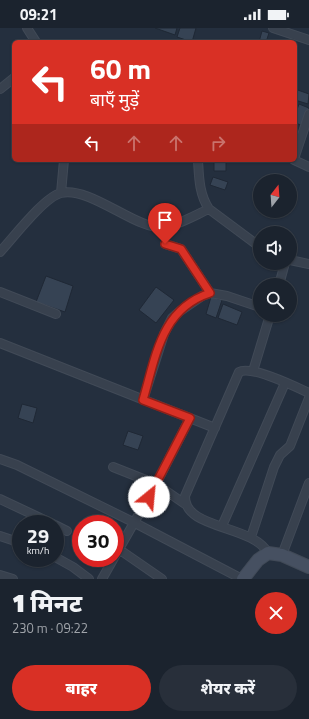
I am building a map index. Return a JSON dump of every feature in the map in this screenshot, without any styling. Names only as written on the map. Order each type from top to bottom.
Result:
[{"type":"street","points":[[27,28],[35,40]]},
{"type":"street","points":[[273,28],[309,40]]},
{"type":"street","points":[[0,89],[12,80]]},
{"type":"street","points":[[297,150],[309,114]]},
{"type":"street","points":[[297,161],[309,167]]},
{"type":"street","points":[[61,193],[64,162]]},
{"type":"street","points":[[198,162],[200,190],[209,209],[253,242]]},
{"type":"street","points":[[0,252],[48,200],[61,193],[74,194],[84,197],[106,205],[146,225],[165,228],[209,209]]},
{"type":"street","points":[[165,244],[181,249],[210,293]]},
{"type":"street","points":[[297,261],[309,264]]},
{"type":"street","points":[[0,292],[56,314]]},
{"type":"street","points":[[143,400],[164,334],[172,318],[202,296],[210,293],[227,296],[253,305]]},
{"type":"street","points":[[253,371],[268,322]]},
{"type":"street","points":[[0,343],[215,428]]},
{"type":"street","points":[[185,504],[185,496],[237,374],[243,370],[253,371],[309,392]]},
{"type":"street","points":[[222,526],[285,383]]},
{"type":"street","points":[[251,538],[274,467],[280,454],[290,446],[309,398]]},
{"type":"street","points":[[124,543],[190,418]]},
{"type":"street","points":[[0,459],[17,464],[243,579],[258,560],[268,553],[282,555],[309,566]]},
{"type":"street","points":[[113,467],[156,484],[185,504],[194,515],[251,538],[264,546],[268,553]]},
{"type":"street","points":[[282,555],[309,483]]},
{"type":"street","points":[[0,499],[35,515]]},
{"type":"street","points":[[0,536],[12,540]]},
{"type":"street","points":[[124,553],[162,579]]},
{"type":"street","points":[[64,562],[89,579]]},
{"type":"street","points":[[102,579],[109,567]]},
{"type":"street","points":[[0,575],[13,579]]},
{"type":"building","points":[[155,28],[177,28],[175,35]]},
{"type":"building","points":[[180,28],[196,28],[193,40],[186,40],[177,37]]},
{"type":"building","points":[[262,31],[269,33],[267,40],[260,40]]},
{"type":"building","points":[[297,90],[309,94],[308,104],[297,101]]},
{"type":"building","points":[[299,104],[309,108],[304,126],[297,124],[297,110]]},
{"type":"building","points":[[214,162],[226,162],[226,171],[214,171]]},
{"type":"building","points":[[213,177],[228,182],[225,190],[210,185]]},
{"type":"building","points":[[46,276],[73,286],[65,312],[36,302]]},
{"type":"building","points":[[156,287],[174,300],[156,323],[139,310]]},
{"type":"building","points":[[211,297],[222,300],[216,318],[206,314]]},
{"type":"building","points":[[223,304],[242,312],[237,325],[218,318]]},
{"type":"building","points":[[22,404],[37,408],[33,423],[18,418]]},
{"type":"building","points":[[128,431],[143,436],[138,450],[123,445]]},
{"type":"route","points":[[149,497],[190,418],[143,400],[156,356],[172,318],[202,296],[210,293],[181,249],[165,244]]}]
